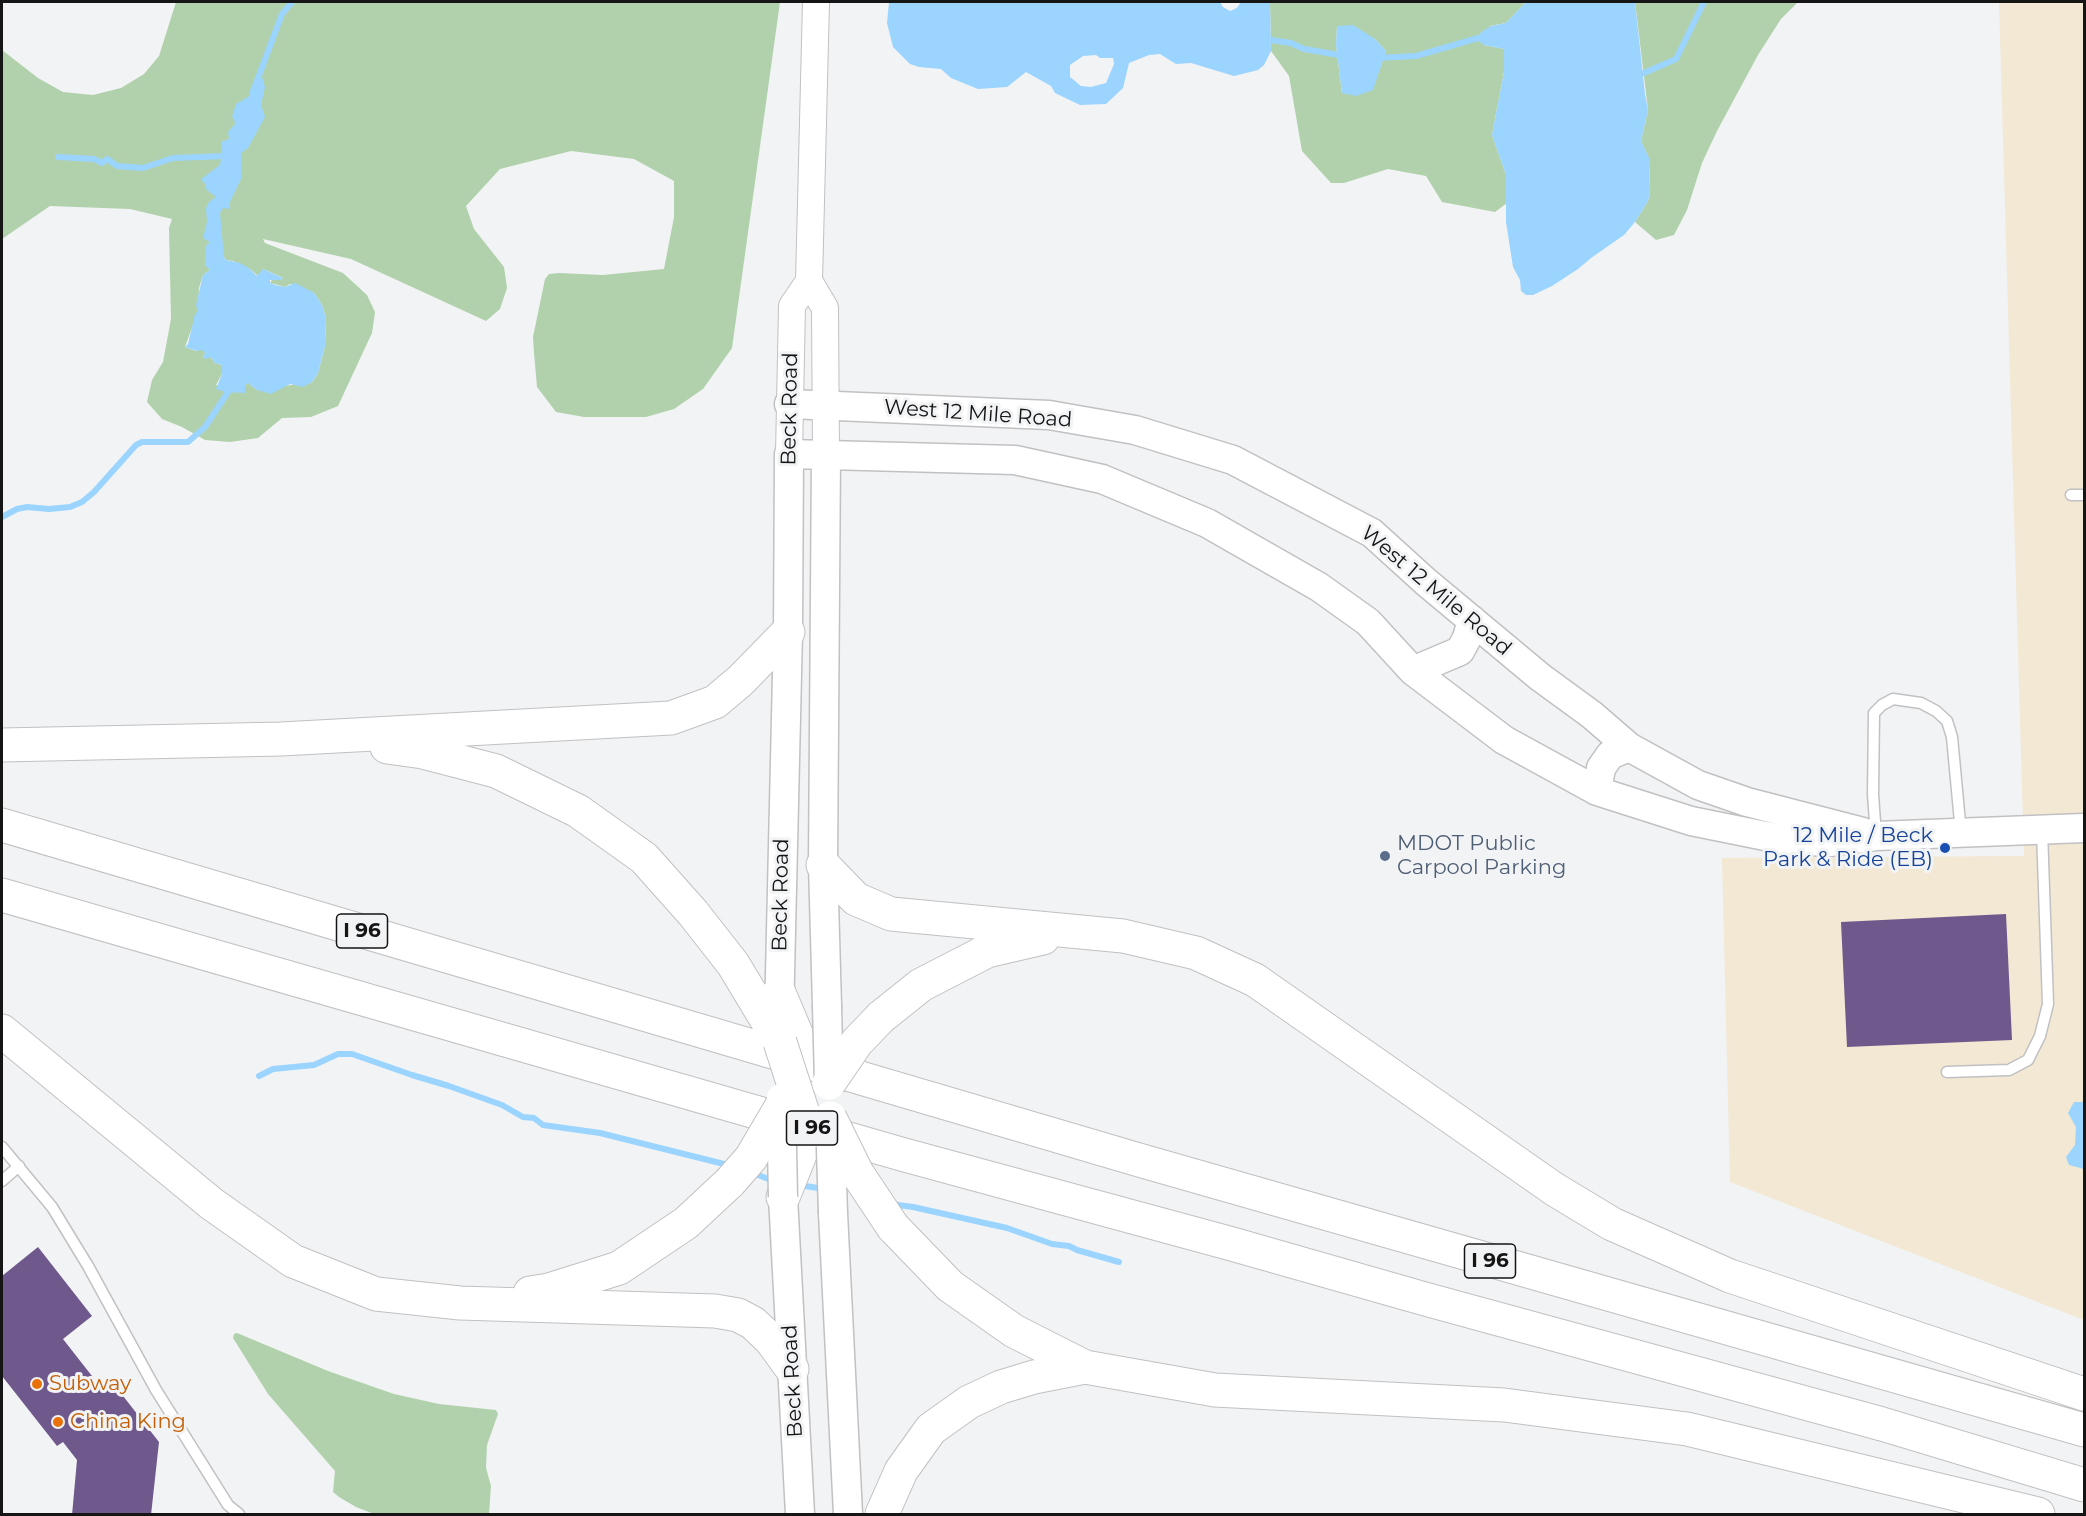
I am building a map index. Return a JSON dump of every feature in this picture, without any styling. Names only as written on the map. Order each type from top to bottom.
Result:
[{"type":"highway","points":[[2,745],[281,740],[671,718],[714,702],[740,681],[788,632]]},
{"type":"highway","points":[[281,740],[360,744],[423,752],[496,771],[578,811],[644,858],[693,913],[733,964],[790,1072],[822,1108],[857,1173],[893,1227],[950,1286],[1014,1331],[1084,1367],[1215,1389],[1504,1405],[1687,1429],[2038,1515]]},
{"type":"highway","name":"I 96","points":[[2,825],[1139,1160],[2085,1430]]},
{"type":"highway","points":[[823,865],[856,899],[891,914],[1123,936],[1196,953],[1255,980],[1535,1176],[1612,1224],[1730,1276],[2085,1394]]},
{"type":"highway","name":"I 96","points":[[2,895],[901,1154],[1221,1240],[1425,1299],[1882,1424],[2085,1485]]},
{"type":"highway","points":[[783,1197],[822,1108],[857,1042],[881,1017],[921,985],[987,951],[1050,937],[1123,936]]},
{"type":"highway","points":[[779,993],[790,1072]]},
{"type":"highway","points":[[460,1303],[549,1290],[619,1268],[686,1223],[752,1158],[790,1072],[827,1006]]},
{"type":"highway","points":[[2,1032],[212,1204],[293,1261],[376,1294],[460,1303],[715,1311],[738,1315],[753,1323],[771,1340],[792,1369]]},
{"type":"highway","points":[[822,1108],[833,1213]]},
{"type":"highway","points":[[882,1515],[901,1471],[931,1429],[969,1402],[1001,1387],[1034,1377],[1084,1367]]},
{"type":"main road","name":"West 12 Mile Road","points":[[789,405],[1049,415],[1135,430],[1233,460],[1372,533],[1426,582],[1629,747],[1698,785],[1747,802],[1876,836]]},
{"type":"main road","name":"West 12 Mile Road","points":[[789,454],[1015,460],[1102,478],[1207,523],[1319,587],[1368,622],[1413,671],[1504,740],[1597,791],[1691,821],[1785,840],[1830,843],[1876,836],[2085,828]]},
{"type":"main road","name":"Beck Road","points":[[779,993],[788,632],[789,454]]},
{"type":"main road","name":"Beck Road","points":[[822,1108],[827,1006],[823,865],[826,454]]},
{"type":"main road","points":[[1413,671],[1460,651],[1467,638],[1472,620]]},
{"type":"main road","points":[[1597,791],[1601,768],[1611,755],[1629,747]]},
{"type":"main road","name":"Beck Road","points":[[790,1072],[783,1197],[800,1515]]},
{"type":"main road","points":[[833,1213],[848,1515]]},
{"type":"street","points":[[809,281],[816,2]]},
{"type":"street","name":"Beck Road","points":[[789,454],[792,306],[809,281],[825,308],[826,454]]},
{"type":"lane","points":[[2071,495],[2085,495]]},
{"type":"lane","points":[[1876,836],[1873,794],[1874,713],[1893,699],[1921,703],[1936,711],[1947,721],[1952,737],[1961,833]]},
{"type":"lane","points":[[1947,1072],[2009,1070],[2028,1060],[2040,1036],[2048,1004],[2042,830]]},
{"type":"lane","points":[[2,1147],[52,1207],[88,1266],[156,1390],[228,1504],[238,1515]]},
{"type":"lane","points":[[2,1180],[19,1166]]},
{"type":"shaded area","points":[[1999,2],[2084,2],[2084,1320],[1730,1182],[1722,858],[2024,856]]},
{"type":"green space","points":[[176,2],[780,2],[732,348],[703,389],[674,409],[646,417],[584,417],[556,412],[537,387],[534,353],[533,337],[545,279],[549,274],[559,273],[603,275],[664,269],[674,217],[674,181],[634,159],[571,151],[500,169],[466,206],[474,229],[504,267],[507,288],[500,309],[486,321],[351,259],[263,239],[265,243],[343,273],[367,295],[375,312],[372,333],[338,406],[311,417],[282,418],[258,438],[230,442],[205,440],[162,419],[147,402],[152,380],[163,362],[171,319],[169,228],[172,219],[130,209],[50,206],[2,239],[2,50],[38,78],[63,92],[93,95],[121,88],[144,74],[159,56]],"holes":[[[206,227],[226,260],[250,269],[258,276],[263,269],[283,278],[280,280],[273,278],[270,283],[285,287],[290,284],[314,293],[322,305],[326,319],[325,346],[318,373],[312,382],[257,390],[248,383],[245,385],[245,392],[216,385],[222,374],[222,365],[215,363],[211,357],[203,358],[205,353],[203,349],[196,351],[185,347],[198,311],[199,288],[203,275],[210,270],[205,264],[210,242],[205,234]]]},
{"type":"green space","points":[[1270,2],[1526,2],[1506,23],[1490,26],[1484,45],[1504,49],[1504,72],[1492,135],[1506,175],[1507,203],[1495,212],[1442,202],[1426,176],[1388,169],[1344,183],[1331,183],[1302,151],[1289,76],[1271,51]],"holes":[[[1337,26],[1375,39],[1386,51],[1377,77],[1342,93],[1336,45]]]},
{"type":"green space","points":[[1635,2],[1798,2],[1781,19],[1758,55],[1717,131],[1702,163],[1687,210],[1674,235],[1656,240],[1635,222],[1648,201],[1650,193],[1649,159],[1641,141],[1648,110]]},
{"type":"green space","points":[[237,1333],[328,1371],[394,1394],[439,1404],[496,1410],[498,1414],[487,1445],[486,1468],[491,1486],[489,1514],[374,1514],[339,1497],[333,1492],[335,1471],[268,1394],[233,1338]]},
{"type":"water","points":[[889,2],[1220,2],[1230,11],[1237,8],[1241,2],[1270,2],[1271,51],[1264,65],[1258,70],[1234,76],[1191,63],[1176,64],[1160,54],[1149,55],[1129,63],[1123,88],[1106,104],[1080,105],[1055,93],[1051,86],[1026,72],[1007,87],[978,89],[951,78],[941,69],[910,64],[893,47],[887,23]],"holes":[[[1096,55],[1100,58],[1113,58],[1114,64],[1106,83],[1091,87],[1081,86],[1070,77],[1070,65],[1083,56]]]},
{"type":"water","points":[[1526,2],[1635,2],[1648,110],[1641,141],[1649,158],[1650,193],[1648,201],[1635,222],[1624,235],[1578,269],[1533,295],[1526,295],[1521,291],[1520,280],[1513,267],[1506,222],[1506,175],[1492,135],[1504,72],[1504,49],[1484,45],[1478,41],[1480,33],[1491,26],[1506,23]]},
{"type":"water","points":[[1353,25],[1375,39],[1386,51],[1373,90],[1356,96],[1342,93],[1336,45],[1337,26]]},
{"type":"water","points":[[257,76],[262,77],[265,87],[261,105],[265,117],[248,148],[241,153],[241,179],[229,209],[223,208],[220,213],[224,257],[226,260],[240,263],[257,276],[263,269],[283,278],[270,280],[270,283],[275,285],[285,287],[295,283],[314,293],[322,305],[326,319],[325,346],[318,373],[312,382],[303,387],[290,384],[271,394],[257,390],[248,383],[245,385],[245,393],[216,389],[222,374],[222,365],[215,363],[211,357],[203,358],[205,353],[203,350],[197,351],[185,347],[188,344],[195,314],[198,311],[196,305],[203,275],[210,270],[205,265],[206,246],[210,242],[203,238],[207,222],[206,208],[209,202],[216,197],[206,189],[201,179],[220,165],[221,142],[229,139],[228,132],[235,124],[232,117],[236,104],[251,95]]},
{"type":"water","points":[[2074,1102],[2084,1102],[2084,1169],[2069,1165],[2066,1157],[2075,1145],[2076,1127],[2068,1113]]},
{"type":"building","points":[[2006,914],[2012,1040],[1847,1047],[1841,922]]},
{"type":"building","points":[[38,1247],[92,1316],[63,1339],[99,1385],[109,1378],[159,1442],[151,1515],[72,1515],[77,1460],[63,1442],[57,1446],[2,1376],[2,1276]]},
{"type":"waterway","points":[[252,94],[282,14],[292,2]]},
{"type":"waterway","points":[[1644,73],[1676,59],[1704,2]]},
{"type":"waterway","points":[[1376,58],[1416,56],[1478,38]]},
{"type":"waterway","points":[[1271,40],[1291,43],[1304,49],[1345,56]]},
{"type":"waterway","points":[[58,157],[94,159],[102,163],[107,159],[117,166],[143,168],[173,158],[227,156]]},
{"type":"waterway","points":[[2,517],[17,509],[27,507],[49,509],[70,507],[82,502],[94,492],[136,445],[142,442],[188,442],[205,427],[232,386]]},
{"type":"waterway","points":[[259,1076],[273,1069],[314,1065],[338,1054],[352,1054],[502,1105],[523,1117],[534,1118],[543,1125],[600,1133],[732,1166]]},
{"type":"waterway","points":[[750,1172],[774,1181]]},
{"type":"waterway","points":[[799,1185],[824,1189]]},
{"type":"waterway","points":[[890,1204],[1007,1228],[1052,1244],[1069,1246],[1119,1262]]},
{"type":"place","name":"12 Mile / Beck Park & Ride (EB)","points":[[1945,848]]},
{"type":"place","name":"MDOT Public Carpool Parking","points":[[1385,856]]},
{"type":"place","name":"Subway","points":[[37,1384]]},
{"type":"place","name":"China King","points":[[58,1422]]}]
